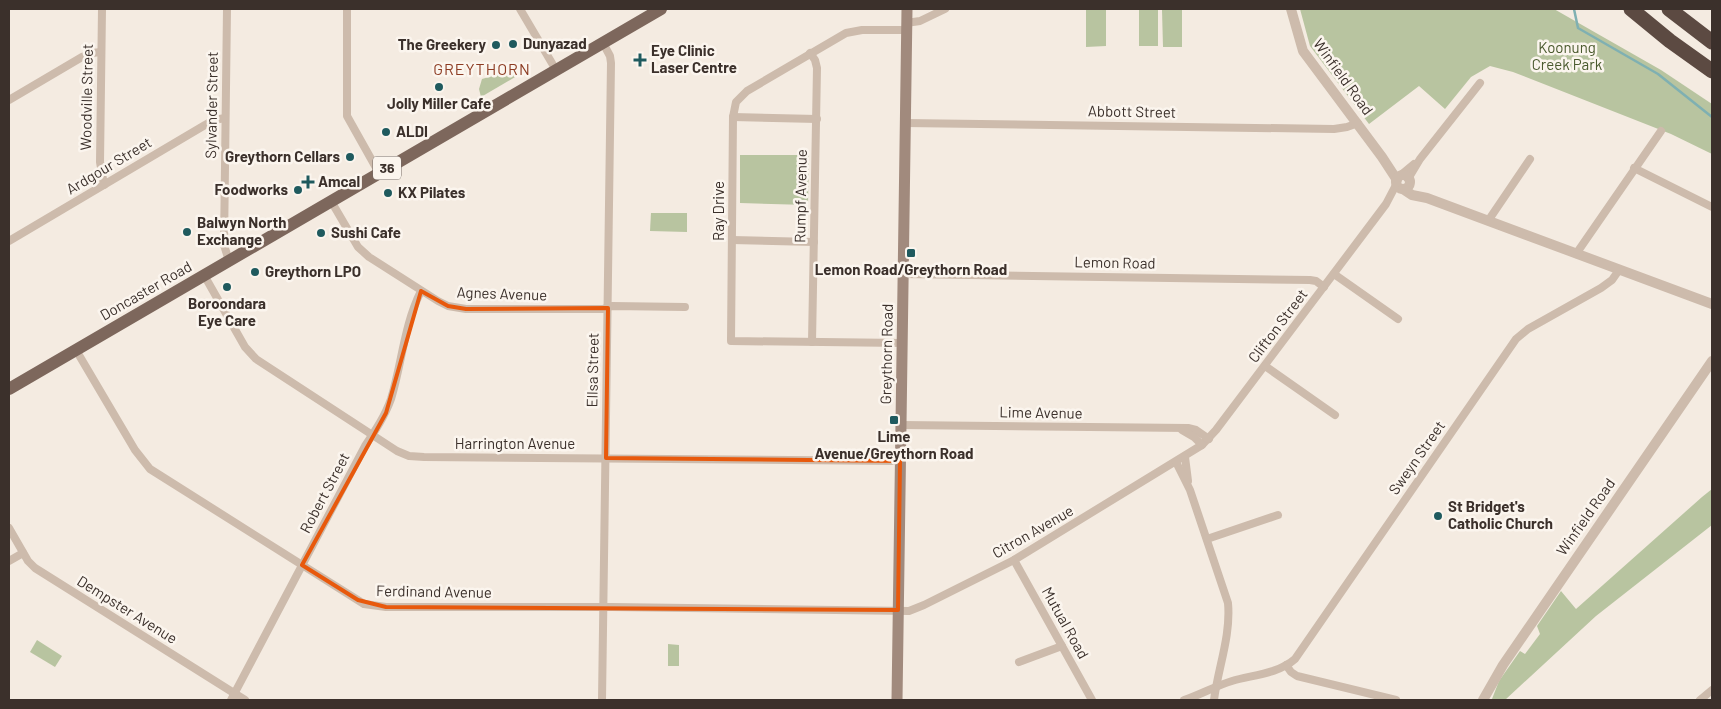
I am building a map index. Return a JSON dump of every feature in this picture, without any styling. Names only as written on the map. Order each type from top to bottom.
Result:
[{"type":"highway","points":[[1622,9],[1712,71]]},
{"type":"highway","points":[[1630,9],[1670,41]]},
{"type":"highway","points":[[1669,9],[1678,14],[1712,42]]},
{"type":"main road","name":"Doncaster Road","points":[[9,389],[661,9]]},
{"type":"main road","name":"Greythorn Road","points":[[897,700],[907,9]]},
{"type":"street","name":"Woodville Street","points":[[102,9],[100,162],[104,185]]},
{"type":"street","name":"Sylvander Street","points":[[226,9],[224,245],[229,261]]},
{"type":"street","points":[[348,9],[347,116],[379,173]]},
{"type":"street","points":[[520,9],[556,70]]},
{"type":"street","name":"Ray Drive","points":[[902,343],[731,341],[734,105],[742,95],[810,53],[851,31],[906,27],[945,9]]},
{"type":"street","name":"Winfield Road","points":[[1291,9],[1303,51],[1402,182],[1427,198],[1712,304]]},
{"type":"street","name":"Ellsa Street","points":[[602,700],[611,63],[610,56],[603,43]]},
{"type":"street","points":[[9,100],[82,57],[101,52]]},
{"type":"street","name":"Rumpf Avenue","points":[[810,53],[816,64],[817,118],[812,342]]},
{"type":"street","name":"Clifton Street","points":[[1176,462],[1209,439],[1402,182],[1480,83]]},
{"type":"street","name":"Ardgour Street","points":[[9,241],[205,125],[214,120],[225,118]]},
{"type":"street","points":[[733,118],[817,118]]},
{"type":"street","name":"Abbott Street","points":[[905,123],[1334,129],[1358,123]]},
{"type":"street","points":[[1576,254],[1660,131]]},
{"type":"street","points":[[1488,221],[1530,159]]},
{"type":"street","points":[[1634,168],[1712,207]]},
{"type":"street","name":"Agnes Avenue","points":[[331,201],[362,251],[420,291],[448,306],[466,309],[603,309],[612,306],[685,307]]},
{"type":"street","points":[[732,240],[814,242]]},
{"type":"street","name":"Sweyn Street","points":[[1188,699],[1205,696],[1254,676],[1286,666],[1299,654],[1520,336],[1528,329],[1601,288],[1612,280],[1619,270]]},
{"type":"street","name":"Lemon Road","points":[[903,274],[1310,280],[1316,281],[1324,287]]},
{"type":"street","points":[[1334,274],[1398,318]]},
{"type":"street","name":"Harrington Avenue","points":[[204,275],[245,347],[256,359],[398,451],[416,457],[900,461]]},
{"type":"street","name":"Robert Street","points":[[232,697],[372,435],[386,413],[410,318],[420,291]]},
{"type":"street","name":"Ferdinand Avenue","points":[[76,350],[135,450],[150,469],[358,600],[377,606],[898,610]]},
{"type":"street","name":"Winfield Road","points":[[1485,697],[1503,664],[1712,361]]},
{"type":"street","points":[[1265,366],[1335,415]]},
{"type":"street","name":"Lime Avenue","points":[[901,425],[1192,429],[1209,439]]},
{"type":"street","points":[[1180,429],[1190,434],[1202,445]]},
{"type":"street","points":[[1184,457],[1190,490]]},
{"type":"street","points":[[1176,462],[1190,490],[1228,603],[1228,619],[1218,691],[1219,700]]},
{"type":"street","name":"Citron Avenue","points":[[898,610],[917,609],[1014,560],[1176,462]]},
{"type":"street","points":[[1207,539],[1278,515]]},
{"type":"street","name":"Dempster Avenue","points":[[9,528],[23,553],[35,568],[232,697],[245,700]]},
{"type":"street","points":[[9,561],[23,553]]},
{"type":"street","name":"Mutual Road","points":[[1014,560],[1092,700]]},
{"type":"street","points":[[1019,662],[1062,646]]},
{"type":"street","points":[[1286,666],[1290,672],[1297,676],[1373,698],[1396,700]]},
{"type":"street","points":[[1700,700],[1712,690]]},
{"type":"highlighted area","points":[[421,291],[448,306],[466,309],[608,308],[606,458],[900,461],[898,610],[386,607],[358,600],[302,565],[386,413]]},
{"type":"green space","points":[[1086,9],[1106,9],[1106,46],[1086,47]]},
{"type":"green space","points":[[1139,9],[1158,9],[1158,46],[1139,46]]},
{"type":"green space","name":"Koonung Creek Park","points":[[1300,9],[1554,9],[1661,70],[1712,104],[1712,154],[1671,134],[1513,72],[1490,66],[1471,77],[1445,109],[1419,86],[1369,124],[1310,46]]},
{"type":"green space","points":[[1162,10],[1182,10],[1182,47],[1163,47]]},
{"type":"green space","points":[[506,72],[522,73],[481,97],[479,89],[482,79]]},
{"type":"green space","points":[[740,155],[809,155],[808,205],[740,203]]},
{"type":"green space","points":[[651,213],[687,213],[687,232],[650,231]]},
{"type":"green space","points":[[1712,489],[1712,525],[1596,616],[1505,700],[1492,699],[1499,681],[1520,651],[1525,654],[1540,634],[1537,626],[1561,591],[1576,609]]},
{"type":"green space","points":[[37,640],[62,656],[55,667],[30,652]]},
{"type":"green space","points":[[668,644],[679,645],[679,666],[668,666]]},
{"type":"waterway","points":[[1574,9],[1578,28],[1658,74],[1712,117]]},
{"type":"place","name":"Dunyazad","points":[[513,44]]},
{"type":"place","name":"The Greekery","points":[[496,45]]},
{"type":"place","name":"Eye Clinic Laser Centre","points":[[640,60]]},
{"type":"place","name":"Jolly Miller Cafe","points":[[439,87]]},
{"type":"place","name":"ALDI","points":[[386,132]]},
{"type":"place","name":"Greythorn Cellars","points":[[350,157]]},
{"type":"place","name":"Amcal","points":[[308,182]]},
{"type":"place","name":"Foodworks","points":[[298,190]]},
{"type":"place","name":"KX Pilates","points":[[388,193]]},
{"type":"place","name":"Balwyn North Exchange","points":[[187,232]]},
{"type":"place","name":"Sushi Cafe","points":[[321,233]]},
{"type":"place","name":"Lemon Road/Greythorn Road","points":[[911,253]]},
{"type":"place","name":"Greythorn LPO","points":[[255,272]]},
{"type":"place","name":"Boroondara Eye Care","points":[[227,287]]},
{"type":"place","name":"Lime Avenue/Greythorn Road","points":[[894,420]]},
{"type":"place","name":"St Bridget's Catholic Church","points":[[1438,516]]},
{"type":"district","name":"GREYTHORN","points":[[482,69]]}]
